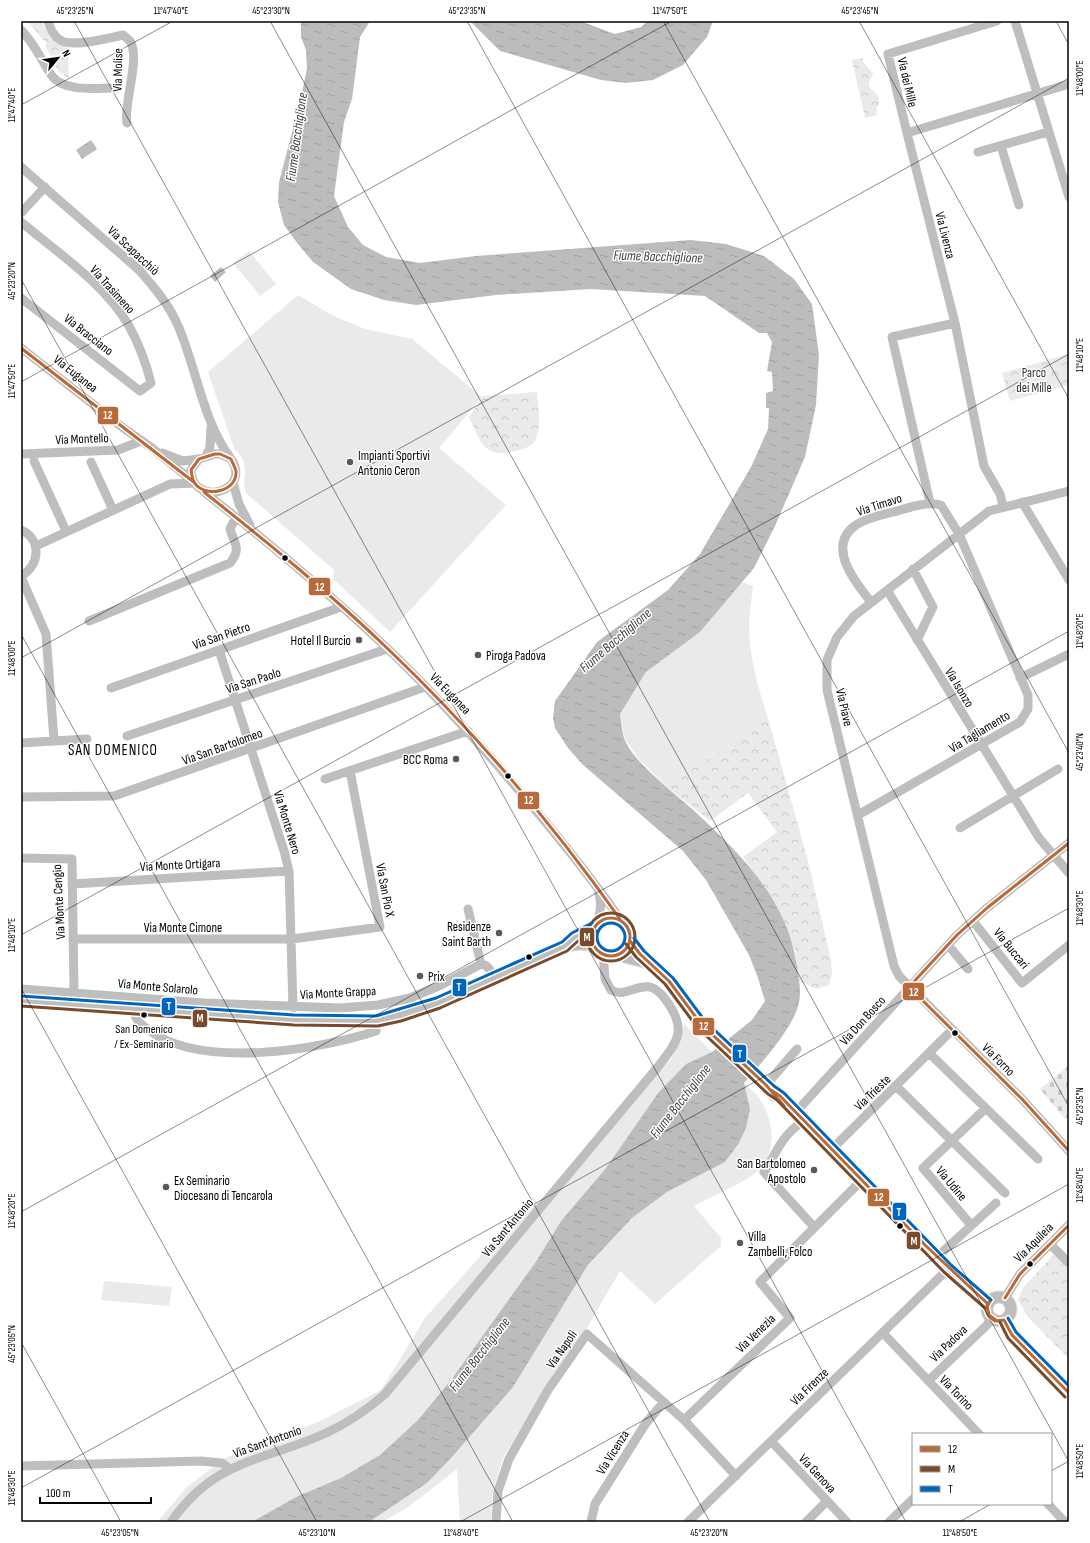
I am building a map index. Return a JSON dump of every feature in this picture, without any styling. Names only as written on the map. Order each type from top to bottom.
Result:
[{"type":"main road","points":[[596,925],[608,918],[620,919]]},
{"type":"main road","name":"Via Euganea","points":[[620,919],[630,931],[630,941],[650,964],[669,981],[701,1024],[766,1085]]},
{"type":"main road","name":"Via Euganea","points":[[594,945],[592,936],[596,925]]},
{"type":"main road","name":"Via Monte Grappa","points":[[21,1001],[115,1009],[318,1021],[377,1021],[418,1011],[480,985],[565,946],[596,925]]},
{"type":"main road","points":[[616,955],[626,950],[630,941]]},
{"type":"main road","name":"Via Monte Grappa","points":[[565,946],[580,944],[594,945]]},
{"type":"main road","points":[[594,945],[603,954]]},
{"type":"main road","name":"Via Euganea","points":[[603,954],[616,955],[650,964]]},
{"type":"main road","points":[[766,1085],[796,1112],[861,1181],[948,1269],[988,1304]]},
{"type":"main road","points":[[766,1085],[801,1123],[830,1151],[836,1153]]},
{"type":"main road","points":[[995,1297],[1005,1298],[1010,1304],[1011,1311],[1004,1320],[989,1322],[987,1312],[988,1304],[995,1297]]},
{"type":"main road","points":[[1004,1320],[1012,1335],[1069,1392]]},
{"type":"street","name":"Via Molise","points":[[48,21],[55,36],[70,43],[122,35],[130,40],[132,49],[132,81],[126,116],[127,123]]},
{"type":"street","name":"Via dei Mille","points":[[908,133],[888,54],[998,21]]},
{"type":"street","points":[[1015,21],[1069,197]]},
{"type":"street","points":[[21,30],[36,46],[52,76],[58,81],[65,85],[81,88],[113,88]]},
{"type":"street","points":[[908,133],[1069,84]]},
{"type":"street","points":[[978,152],[1048,132]]},
{"type":"street","name":"Via Livenza","points":[[908,133],[955,323],[984,466],[1000,494],[1003,506]]},
{"type":"street","points":[[1001,146],[1019,206]]},
{"type":"street","name":"Via Scapacchiò","points":[[21,167],[140,270],[155,288],[169,308],[179,327],[211,422],[224,449],[231,459]]},
{"type":"street","points":[[21,213],[44,187]]},
{"type":"street","name":"Via Trasimeno","points":[[21,222],[88,279],[116,307],[129,326],[144,359],[151,383],[140,391]]},
{"type":"street","name":"Via Bracciano","points":[[21,298],[140,391]]},
{"type":"street","points":[[955,323],[892,337],[930,502],[941,505],[959,534]]},
{"type":"street","name":"Via Euganea","points":[[21,348],[152,448],[262,538],[387,649],[468,731],[566,846],[598,889],[607,898],[620,919]]},
{"type":"street","name":"Via Scapacchiò","points":[[200,460],[210,447],[211,422]]},
{"type":"street","name":"Via Montello","points":[[21,454],[118,450],[141,441]]},
{"type":"street","points":[[152,448],[171,470],[173,477],[170,484]]},
{"type":"street","name":"Via Euganea","points":[[152,448],[184,461],[200,460],[220,454],[231,459],[236,470],[236,478],[233,483],[235,495],[243,514],[262,538]]},
{"type":"street","points":[[36,546],[170,484],[200,460]]},
{"type":"street","points":[[170,484],[194,483],[192,470],[200,460]]},
{"type":"street","points":[[34,461],[66,532]]},
{"type":"street","points":[[91,462],[113,510]]},
{"type":"street","points":[[204,492],[223,489],[233,483]]},
{"type":"street","name":"Via Piave","points":[[909,987],[899,976],[894,966],[827,690],[827,660],[837,637],[854,616],[989,511],[1003,506],[1069,490]]},
{"type":"street","name":"Via Timavo","points":[[871,602],[850,575],[845,562],[843,549],[849,532],[864,521],[930,502]]},
{"type":"street","points":[[1022,502],[1069,580]]},
{"type":"street","points":[[89,621],[230,563],[236,555],[237,547],[230,529],[236,517]]},
{"type":"street","points":[[21,530],[32,538],[36,546],[36,560],[32,567],[21,577],[46,634],[54,740]]},
{"type":"street","name":"Via Tagliamento","points":[[858,816],[1020,722],[1028,709],[1028,695],[959,534]]},
{"type":"street","points":[[913,570],[933,607],[917,640]]},
{"type":"street","name":"Via Isonzo","points":[[887,590],[1038,838],[1069,873]]},
{"type":"street","name":"Via San Pietro","points":[[111,688],[340,607]]},
{"type":"street","name":"Via San Paolo","points":[[127,736],[387,649]]},
{"type":"street","name":"Via Monte Nero","points":[[219,650],[284,851],[289,871],[294,1008]]},
{"type":"street","points":[[1020,678],[1069,654]]},
{"type":"street","name":"Via San Bartolomeo","points":[[21,797],[114,796],[426,687]]},
{"type":"street","points":[[325,779],[468,731]]},
{"type":"street","points":[[21,743],[87,739]]},
{"type":"street","points":[[960,828],[1014,797],[1058,769]]},
{"type":"street","name":"Via San Pio X","points":[[292,939],[380,927],[350,771]]},
{"type":"street","name":"Via Don Bosco","points":[[796,1112],[948,945],[987,908],[1069,843]]},
{"type":"street","name":"Via Monte Cengio","points":[[21,858],[72,859],[74,992]]},
{"type":"street","name":"Via Monte Ortigara","points":[[72,884],[289,871]]},
{"type":"street","name":"Via Euganea","points":[[596,925],[601,909],[601,900],[598,889]]},
{"type":"street","points":[[468,909],[481,964],[486,965],[490,969],[494,978]]},
{"type":"street","name":"Via Buccari","points":[[973,921],[1022,982],[1069,946]]},
{"type":"street","name":"Via Monte Cimone","points":[[73,940],[292,939]]},
{"type":"street","points":[[948,945],[968,970]]},
{"type":"street","name":"Via Sant'Antonio","points":[[171,1522],[192,1497],[210,1481],[230,1468],[324,1434],[370,1408],[385,1394],[657,1068],[675,1042],[679,1031],[675,1014],[658,990],[649,986],[622,993],[616,993],[607,985],[603,970],[603,954]]},
{"type":"street","points":[[603,970],[607,962],[616,955]]},
{"type":"street","name":"Via Monte Grappa","points":[[294,1008],[340,1008],[378,1005],[410,998],[473,970],[481,964]]},
{"type":"street","points":[[473,970],[480,985]]},
{"type":"street","name":"Via Forno","points":[[909,987],[1022,1099],[1069,1151]]},
{"type":"street","name":"Via Monte Solarolo","points":[[21,989],[219,1004],[294,1008]]},
{"type":"street","points":[[115,995],[115,1009]]},
{"type":"street","points":[[218,1015],[219,1004]]},
{"type":"street","points":[[134,1010],[134,1015],[142,1025],[164,1040],[180,1046],[231,1053],[276,1051],[324,1044],[376,1031],[377,1021]]},
{"type":"street","name":"Via Trieste","points":[[836,1153],[896,1086],[952,1030]]},
{"type":"street","points":[[766,1085],[797,1049]]},
{"type":"street","points":[[929,1053],[1038,1159]]},
{"type":"street","points":[[896,1086],[1005,1193]]},
{"type":"street","points":[[950,1140],[985,1109]]},
{"type":"street","points":[[801,1123],[793,1128],[783,1139],[764,1172],[814,1227]]},
{"type":"street","name":"Via Udine","points":[[950,1140],[923,1168],[971,1225]]},
{"type":"street","name":"Via Venezia","points":[[684,1420],[790,1318],[760,1282],[861,1181]]},
{"type":"street","points":[[937,1257],[996,1203]]},
{"type":"street","name":"Via Aquileia","points":[[1005,1298],[1020,1274],[1069,1225]]},
{"type":"street","points":[[1050,1244],[1069,1263]]},
{"type":"street","name":"Via Firenze","points":[[688,1522],[948,1269]]},
{"type":"street","name":"Via Padova","points":[[928,1381],[989,1322]]},
{"type":"street","name":"Via Torino","points":[[883,1333],[978,1433]]},
{"type":"street","name":"Via Napoli","points":[[496,1522],[498,1491],[508,1460],[548,1390],[587,1334],[684,1420],[736,1476]]},
{"type":"street","name":"Via Vicenza","points":[[591,1522],[595,1504],[646,1423],[664,1402]]},
{"type":"street","name":"Via Genova","points":[[771,1441],[847,1522]]},
{"type":"street","name":"Via Sant'Antonio","points":[[21,1466],[201,1461],[222,1463],[230,1468]]},
{"type":"street","points":[[889,1522],[912,1500]]},
{"type":"street","points":[[806,1522],[827,1501]]},
{"type":"street","points":[[1049,1505],[1065,1522]]},
{"type":"green space","points":[[27,21],[41,21],[54,40],[67,46],[69,78],[59,72],[45,46],[47,44]]},
{"type":"green space","points":[[863,58],[863,62],[873,73],[869,85],[879,99],[877,115],[865,118],[852,60]]},
{"type":"green space","points":[[249,251],[276,284],[260,296],[233,263]]},
{"type":"green space","name":"Impianti Sportivi Antonio Ceron","points":[[298,295],[332,315],[365,329],[412,339],[482,397],[439,448],[506,505],[390,632],[333,579],[334,570],[246,493],[244,486],[245,469],[243,459],[234,448],[208,372]]},
{"type":"green space","name":"Parco dei Mille","points":[[1069,354],[1069,385],[1010,401],[1002,373]]},
{"type":"green space","points":[[537,392],[539,423],[535,441],[524,449],[505,453],[490,451],[485,447],[469,417],[483,396]]},
{"type":"green space","points":[[742,582],[753,586],[749,619],[749,636],[752,660],[768,718],[666,786],[638,758],[625,739],[620,714],[646,672],[700,632]]},
{"type":"green space","points":[[768,718],[808,861],[831,960],[832,974],[829,985],[817,989],[799,981],[795,950],[773,899],[743,857],[777,832],[748,793],[710,821],[666,786]]},
{"type":"green space","points":[[684,1024],[712,1052],[686,1064],[658,1093],[606,1168],[561,1221],[535,1263],[451,1380],[418,1420],[380,1455],[341,1478],[298,1496],[252,1522],[157,1522],[187,1487],[225,1458],[320,1421],[381,1390],[425,1318],[533,1197],[541,1207],[618,1116],[671,1059],[681,1040]]},
{"type":"green space","points":[[1069,1065],[1069,1117],[1065,1119],[1040,1089]]},
{"type":"green space","points":[[744,1083],[757,1096],[768,1116],[771,1126],[771,1147],[768,1157],[755,1173],[741,1183],[694,1206],[721,1238],[721,1246],[655,1304],[620,1271],[584,1333],[504,1456],[493,1490],[491,1522],[460,1522],[457,1469],[407,1508],[382,1522],[369,1522],[427,1483],[512,1387],[588,1265],[632,1218],[667,1192],[725,1162],[750,1109]]},
{"type":"green space","points":[[1057,1251],[1069,1264],[1069,1359],[1027,1316],[1018,1300],[1023,1288]]},
{"type":"green space","points":[[104,1281],[172,1287],[169,1306],[101,1300]]},
{"type":"water","name":"Fiume Bacchiglione","points":[[301,21],[370,21],[360,37],[352,99],[344,122],[334,196],[348,227],[363,245],[386,257],[420,263],[476,256],[691,240],[726,244],[764,256],[794,279],[812,304],[819,355],[816,405],[805,457],[775,526],[754,568],[700,632],[646,672],[620,714],[624,738],[628,747],[635,756],[653,775],[727,842],[759,878],[772,898],[792,942],[800,987],[798,1006],[789,1026],[775,1046],[744,1083],[750,1109],[746,1128],[739,1143],[725,1162],[667,1192],[632,1218],[588,1265],[513,1387],[427,1483],[369,1522],[252,1522],[298,1496],[341,1478],[380,1455],[418,1420],[451,1380],[535,1263],[561,1221],[606,1168],[658,1093],[686,1064],[712,1052],[752,1020],[765,1001],[749,955],[706,880],[683,851],[582,764],[568,748],[555,728],[553,718],[555,701],[597,642],[668,590],[700,554],[751,467],[768,429],[769,408],[766,408],[766,393],[773,391],[772,372],[767,371],[772,342],[767,333],[759,333],[705,296],[591,289],[496,295],[416,305],[384,300],[351,289],[313,262],[284,225],[278,202],[279,182],[301,98],[307,68],[306,50],[301,37]]},
{"type":"water","points":[[470,21],[580,21],[615,34],[641,27],[648,21],[713,21],[707,37],[683,65],[653,80],[626,83],[601,80],[500,51]]},
{"type":"water","points":[[91,140],[97,149],[82,159],[76,150]]},
{"type":"water","points":[[221,267],[226,272],[215,282],[210,276]]},
{"type":"transit line","name":"12","points":[[21,348],[195,483]]},
{"type":"transit line","name":"12","points":[[215,454],[220,454],[231,459],[236,471],[232,484],[220,491],[212,492],[199,487],[194,482],[191,470],[199,459],[215,454]]},
{"type":"transit line","name":"12","points":[[204,492],[321,588],[366,628],[420,680],[510,778],[567,848],[620,919]]},
{"type":"transit line","name":"12","points":[[1069,843],[987,908],[957,935],[909,987],[1022,1099],[1069,1151]]},
{"type":"transit line","name":"M","points":[[606,913],[616,913],[628,920],[635,932],[635,937],[635,942],[628,954],[616,961],[606,961],[598,957],[591,950],[587,942],[587,932],[591,924],[598,917],[606,913]]},
{"type":"transit line","name":"12","points":[[607,918],[615,918],[625,923],[629,930],[630,937],[629,944],[625,951],[615,956],[607,956],[597,951],[595,948],[592,941],[592,933],[597,923],[600,921],[607,918]]},
{"type":"transit line","name":"T","points":[[21,996],[294,1015],[376,1016],[436,998],[562,942],[572,933],[592,923]]},
{"type":"transit line","name":"T","points":[[611,923],[621,927],[625,937],[621,947],[611,951],[601,947],[597,937],[601,927],[611,923]]},
{"type":"transit line","name":"M","points":[[21,1006],[294,1025],[378,1026],[401,1021],[440,1008],[567,951],[578,941],[596,931]]},
{"type":"transit line","name":"T","points":[[634,938],[644,951],[673,978],[705,1021],[774,1086],[784,1093],[951,1265],[991,1300]]},
{"type":"transit line","name":"12","points":[[630,941],[640,954],[669,981],[701,1024],[766,1085],[784,1106]]},
{"type":"transit line","name":"M","points":[[626,944],[636,957],[665,984],[697,1027],[768,1094],[777,1100],[944,1272],[985,1308]]},
{"type":"transit line","name":"12","points":[[771,1090],[780,1096],[926,1246],[988,1304]]},
{"type":"transit line","name":"12","points":[[1005,1298],[1020,1274],[1069,1225]]},
{"type":"transit line","name":"12","points":[[990,1301],[987,1305],[989,1315],[997,1321],[1003,1320]]},
{"type":"transit line","name":"12","points":[[990,1301],[986,1309],[988,1315],[995,1321],[1003,1320]]},
{"type":"transit line","name":"T","points":[[1008,1318],[1016,1332],[1069,1386]]},
{"type":"transit line","name":"12","points":[[1004,1320],[1012,1335],[1069,1393]]},
{"type":"transit line","name":"M","points":[[1000,1322],[1008,1338],[1065,1397]]},
{"type":"place","name":"Impianti Sportivi Antonio Ceron","points":[[350,462]]},
{"type":"place","name":"Hotel Il Burcio","points":[[359,640]]},
{"type":"place","name":"Piroga Padova","points":[[478,655]]},
{"type":"place","name":"BCC Roma","points":[[456,759]]},
{"type":"place","name":"Residenze Saint Barth","points":[[499,933]]},
{"type":"place","name":"Prix","points":[[420,976]]},
{"type":"place","name":"San Domenico / Ex-Seminario","points":[[144,1015]]},
{"type":"place","name":"San Bartolomeo Apostolo","points":[[814,1170]]},
{"type":"place","name":"Ex Seminario Diocesano di Tencarola","points":[[166,1187]]},
{"type":"place","name":"Villa Zambelli, Folco","points":[[740,1243]]},
{"type":"district","name":"SAN DOMENICO","points":[[113,750]]}]
